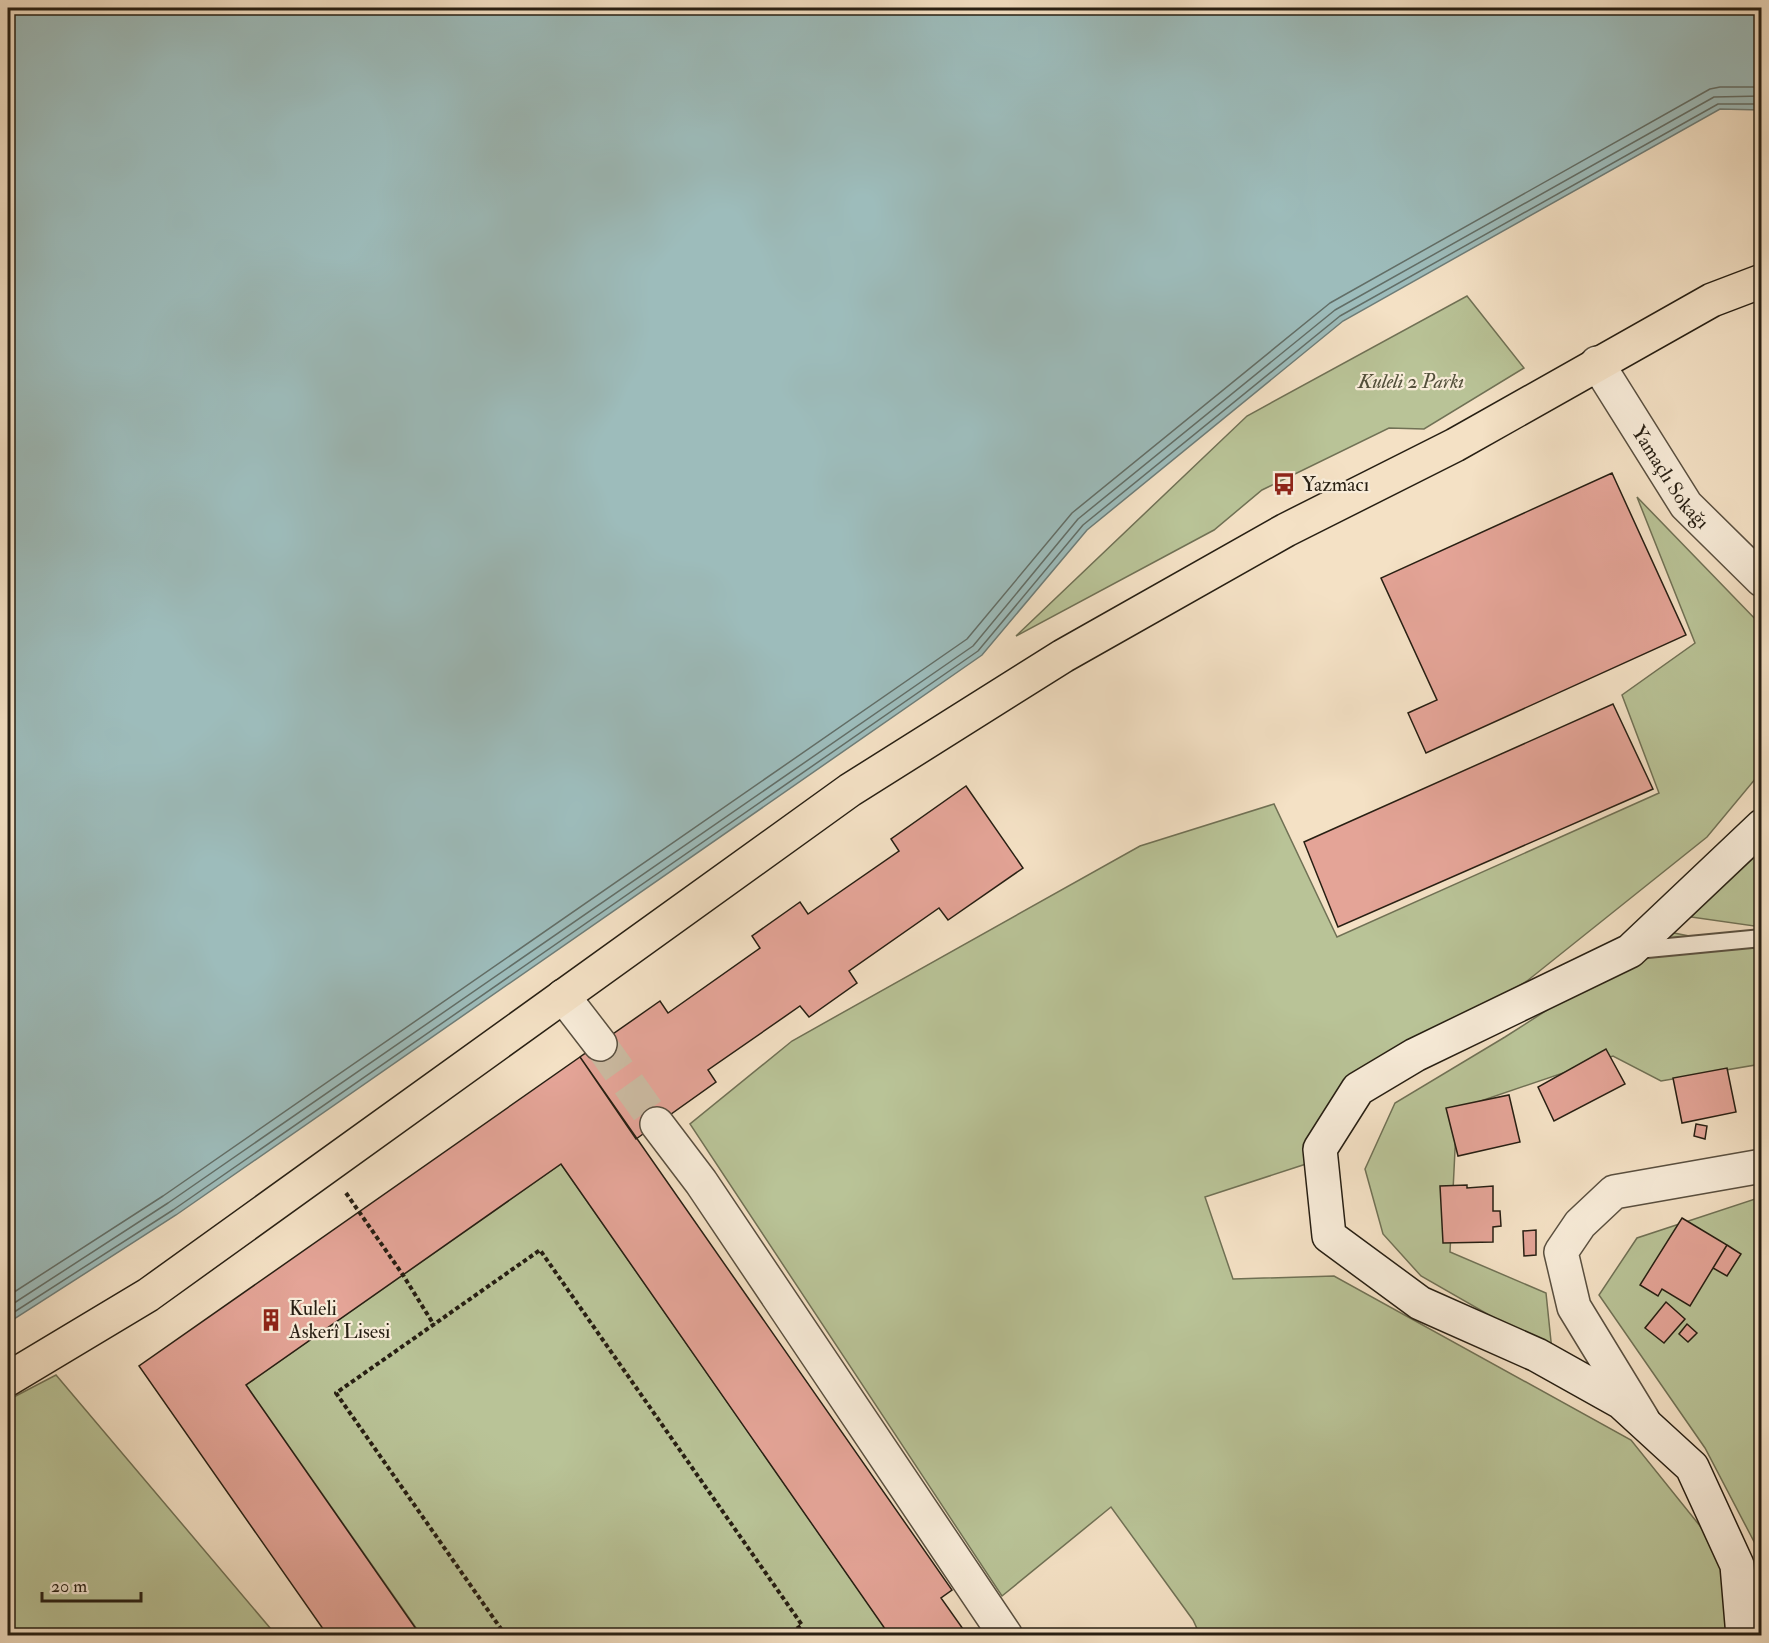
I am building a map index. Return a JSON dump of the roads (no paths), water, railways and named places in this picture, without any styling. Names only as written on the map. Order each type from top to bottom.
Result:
[{"type":"main road","points":[[8,1379],[148,1295],[850,790],[1063,656],[1286,530],[1455,445],[1597,363],[1713,300],[1761,281]]},
{"type":"street","name":"Yamaçlı Sokağı","points":[[1597,363],[1686,505],[1761,580]]},
{"type":"street","points":[[1743,1635],[1737,1566],[1692,1467],[1621,1402],[1537,1355],[1420,1303],[1329,1236],[1320,1149],[1358,1089],[1415,1056],[1630,951],[1761,826]]},
{"type":"street","points":[[563,996],[600,1044]]},
{"type":"street","points":[[657,1124],[701,1182],[1006,1635]]},
{"type":"street","points":[[1645,1424],[1574,1306],[1561,1252],[1580,1224],[1614,1192],[1761,1166]]},
{"type":"lane","points":[[1630,951],[1761,938]]},
{"type":"water","points":[[8,8],[1761,8],[1761,110],[1720,109],[1343,321],[1087,530],[982,655],[176,1215],[8,1323]]},
{"type":"tunnel","points":[[600,1044],[657,1124]]},
{"type":"place","name":"Yazmacı","points":[[1284,484]]},
{"type":"place","name":"Kuleli Askerî Lisesi","points":[[271,1320]]},
{"type":"park label","name":"Kuleli 2 Parkı","points":[[1411,381]]}]
